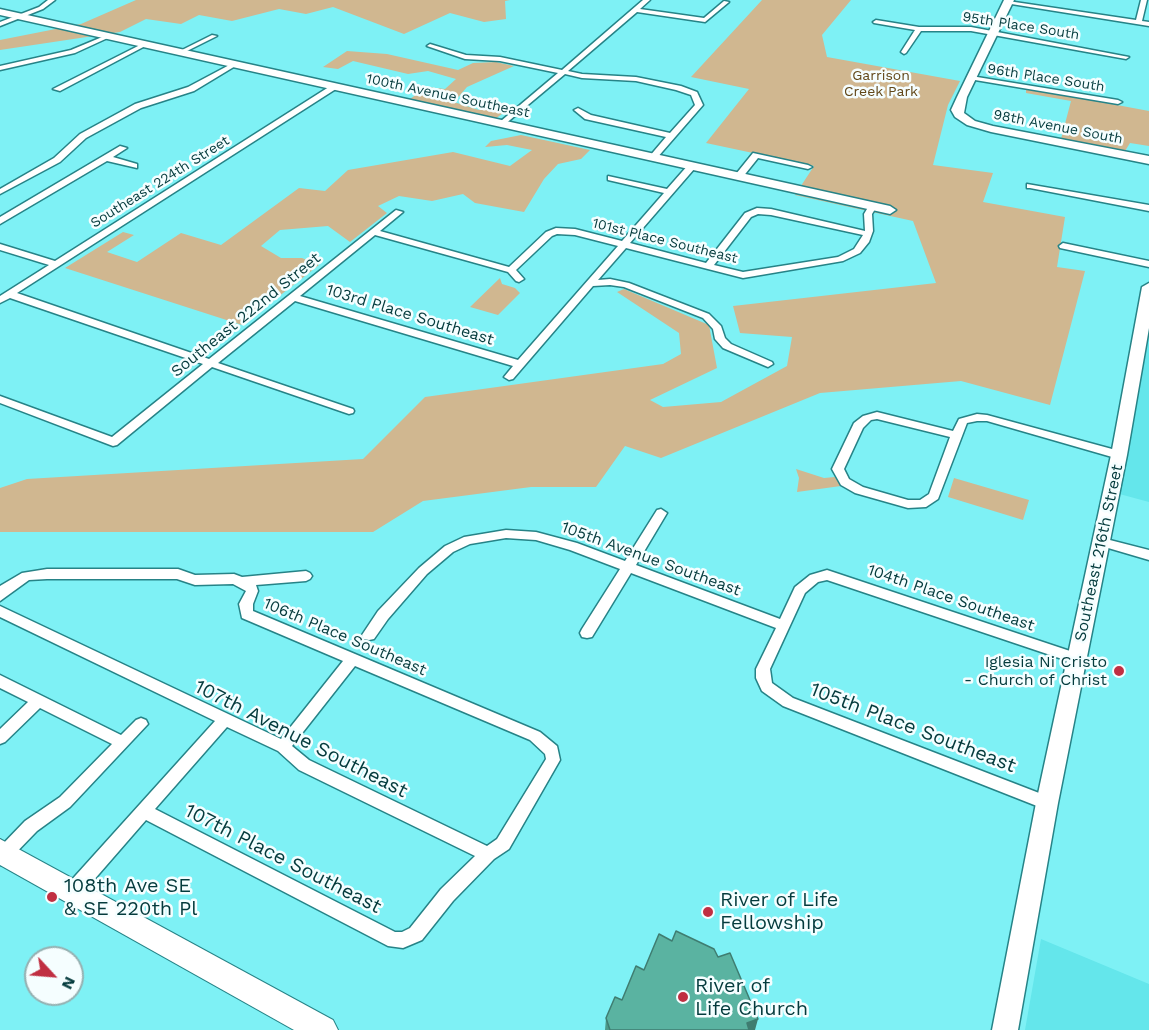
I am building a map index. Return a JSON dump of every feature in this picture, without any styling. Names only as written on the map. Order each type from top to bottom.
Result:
[{"type":"main road","points":[[2,854],[323,1030]]},
{"type":"street","points":[[1,25],[52,0]]},
{"type":"street","points":[[504,123],[646,0]]},
{"type":"street","points":[[1138,23],[1144,0]]},
{"type":"street","points":[[970,78],[1008,1],[1149,24]]},
{"type":"street","points":[[635,10],[705,20],[726,2]]},
{"type":"street","name":"100th Avenue Southeast","points":[[0,12],[890,210]]},
{"type":"street","name":"95th Place South","points":[[876,21],[919,29],[958,28],[1126,57]]},
{"type":"street","points":[[904,52],[919,29]]},
{"type":"street","points":[[0,68],[74,52],[109,36]]},
{"type":"street","points":[[181,52],[214,36]]},
{"type":"street","points":[[57,89],[146,44]]},
{"type":"street","points":[[430,46],[465,57],[500,59],[562,72],[624,77],[678,88],[694,94],[699,105],[653,157]]},
{"type":"street","points":[[0,192],[57,160],[83,136],[138,106],[191,89],[235,64]]},
{"type":"street","name":"96th Place South","points":[[970,78],[1118,102]]},
{"type":"street","name":"98th Avenue South","points":[[970,78],[957,110],[963,119],[991,129],[1148,160]]},
{"type":"street","name":"Southeast 224th Street","points":[[4,297],[335,87]]},
{"type":"street","points":[[578,110],[588,117],[671,136]]},
{"type":"street","points":[[0,220],[123,148]]},
{"type":"street","points":[[739,176],[756,156],[808,167]]},
{"type":"street","points":[[106,158],[134,166]]},
{"type":"street","points":[[509,377],[692,166]]},
{"type":"street","points":[[611,178],[669,192]]},
{"type":"street","points":[[1030,186],[1149,208]]},
{"type":"street","points":[[708,267],[752,212],[771,212],[868,234],[868,214],[873,206]]},
{"type":"street","name":"Southeast 222nd Street","points":[[0,399],[113,442],[399,212]]},
{"type":"street","name":"101st Place Southeast","points":[[511,270],[556,231],[575,232],[708,267],[749,275],[846,257],[861,247],[868,234]]},
{"type":"street","points":[[373,232],[511,270],[519,279]]},
{"type":"street","points":[[1063,246],[1149,264]]},
{"type":"street","points":[[0,247],[55,264]]},
{"type":"street","points":[[589,284],[610,282],[626,285],[706,316],[718,328],[720,339],[727,346],[768,364]]},
{"type":"street","name":"Southeast 216th Street","points":[[1005,1030],[1047,802],[1102,542],[1149,287]]},
{"type":"street","points":[[4,297],[349,411]]},
{"type":"street","name":"103rd Place Southeast","points":[[292,297],[519,364]]},
{"type":"street","points":[[956,435],[884,416],[872,416],[858,426],[838,469],[850,486],[859,490],[908,504],[926,503],[934,496],[963,421],[977,417],[1119,454]]},
{"type":"street","points":[[587,633],[661,513]]},
{"type":"street","name":"105th Avenue Southeast","points":[[369,635],[383,615],[423,571],[449,549],[468,540],[506,534],[553,540],[783,624]]},
{"type":"street","points":[[1102,542],[1149,555]]},
{"type":"street","points":[[2,593],[26,576],[47,574],[178,574],[195,580],[234,579],[242,582],[306,576]]},
{"type":"street","name":"104th Place Southeast","points":[[783,624],[800,590],[814,578],[827,575],[839,577],[1077,659]]},
{"type":"street","name":"106th Place Southeast","points":[[242,582],[252,591],[246,604],[247,614],[351,661],[535,736],[552,751],[553,760],[502,844],[488,854]]},
{"type":"street","name":"107th Avenue Southeast","points":[[0,611],[284,747],[304,765],[488,854]]},
{"type":"street","name":"105th Place Southeast","points":[[783,624],[763,669],[763,678],[767,687],[788,702],[1047,802]]},
{"type":"street","points":[[284,747],[351,661]]},
{"type":"street","points":[[0,681],[123,743]]},
{"type":"street","points":[[0,738],[38,701]]},
{"type":"street","points":[[73,891],[225,719]]},
{"type":"street","points":[[2,854],[31,826],[65,802],[141,724]]},
{"type":"street","name":"107th Place Southeast","points":[[144,811],[394,940],[404,940],[416,934],[447,895],[488,854]]},
{"type":"shaded area","points":[[1142,333],[1149,335],[1149,502],[1112,492]]},
{"type":"shaded area","points":[[1041,939],[1149,984],[1149,1030],[1025,1030]]},
{"type":"green space","points":[[136,0],[510,0],[505,1],[506,19],[484,22],[450,13],[404,34],[333,7],[306,14],[279,9],[232,21],[199,15],[181,24],[146,19],[120,32],[0,50],[0,40],[81,24]]},
{"type":"green space","name":"Garrison Creek Park","points":[[762,0],[851,0],[822,35],[827,57],[960,81],[948,105],[933,165],[993,173],[983,202],[1065,217],[1057,267],[1085,271],[1050,405],[961,381],[820,393],[661,458],[625,446],[596,487],[531,487],[423,501],[373,532],[0,532],[0,488],[27,479],[363,459],[425,397],[663,364],[681,354],[679,333],[617,292],[624,289],[709,325],[717,368],[650,400],[663,407],[721,402],[787,366],[792,337],[740,333],[733,306],[936,283],[913,221],[795,195],[814,166],[706,143],[749,89],[691,77]]},
{"type":"green space","points":[[347,51],[387,54],[458,70],[473,63],[496,62],[514,66],[467,87],[454,102],[479,110],[493,101],[513,106],[495,119],[410,99],[427,87],[445,89],[456,79],[428,71],[408,74],[353,61],[338,69],[323,67]]},
{"type":"green space","points":[[1026,88],[1149,111],[1149,146],[1130,143],[1125,151],[1061,139],[1071,101],[1026,93]]},
{"type":"green space","points":[[521,135],[590,150],[581,159],[558,164],[544,179],[524,212],[475,203],[463,194],[432,201],[399,196],[378,206],[387,213],[350,242],[328,226],[280,230],[261,246],[281,258],[302,258],[319,265],[242,325],[65,268],[123,232],[134,235],[107,252],[137,262],[181,233],[221,245],[299,188],[325,191],[348,170],[453,152],[510,166],[532,150],[507,145],[485,147],[491,141]]},
{"type":"green space","points":[[500,278],[502,284],[515,288],[520,293],[498,315],[470,307]]},
{"type":"green space","points":[[796,469],[824,478],[835,477],[841,486],[797,492],[799,478]]},
{"type":"green space","points":[[954,478],[1029,500],[1023,520],[948,497]]},
{"type":"building","name":"River of Life Church","points":[[676,931],[714,949],[718,957],[730,953],[758,1019],[747,1023],[749,1030],[610,1030],[606,1018],[615,997],[622,1000],[636,966],[644,970],[659,934],[672,941]]},
{"type":"place","name":"Iglesia Ni Cristo - Church of Christ","points":[[1119,671]]},
{"type":"place","name":"108th Ave SE & SE 220th Pl","points":[[52,897]]},
{"type":"place","name":"River of Life Fellowship","points":[[708,912]]},
{"type":"place","name":"River of Life Church","points":[[683,997]]}]
